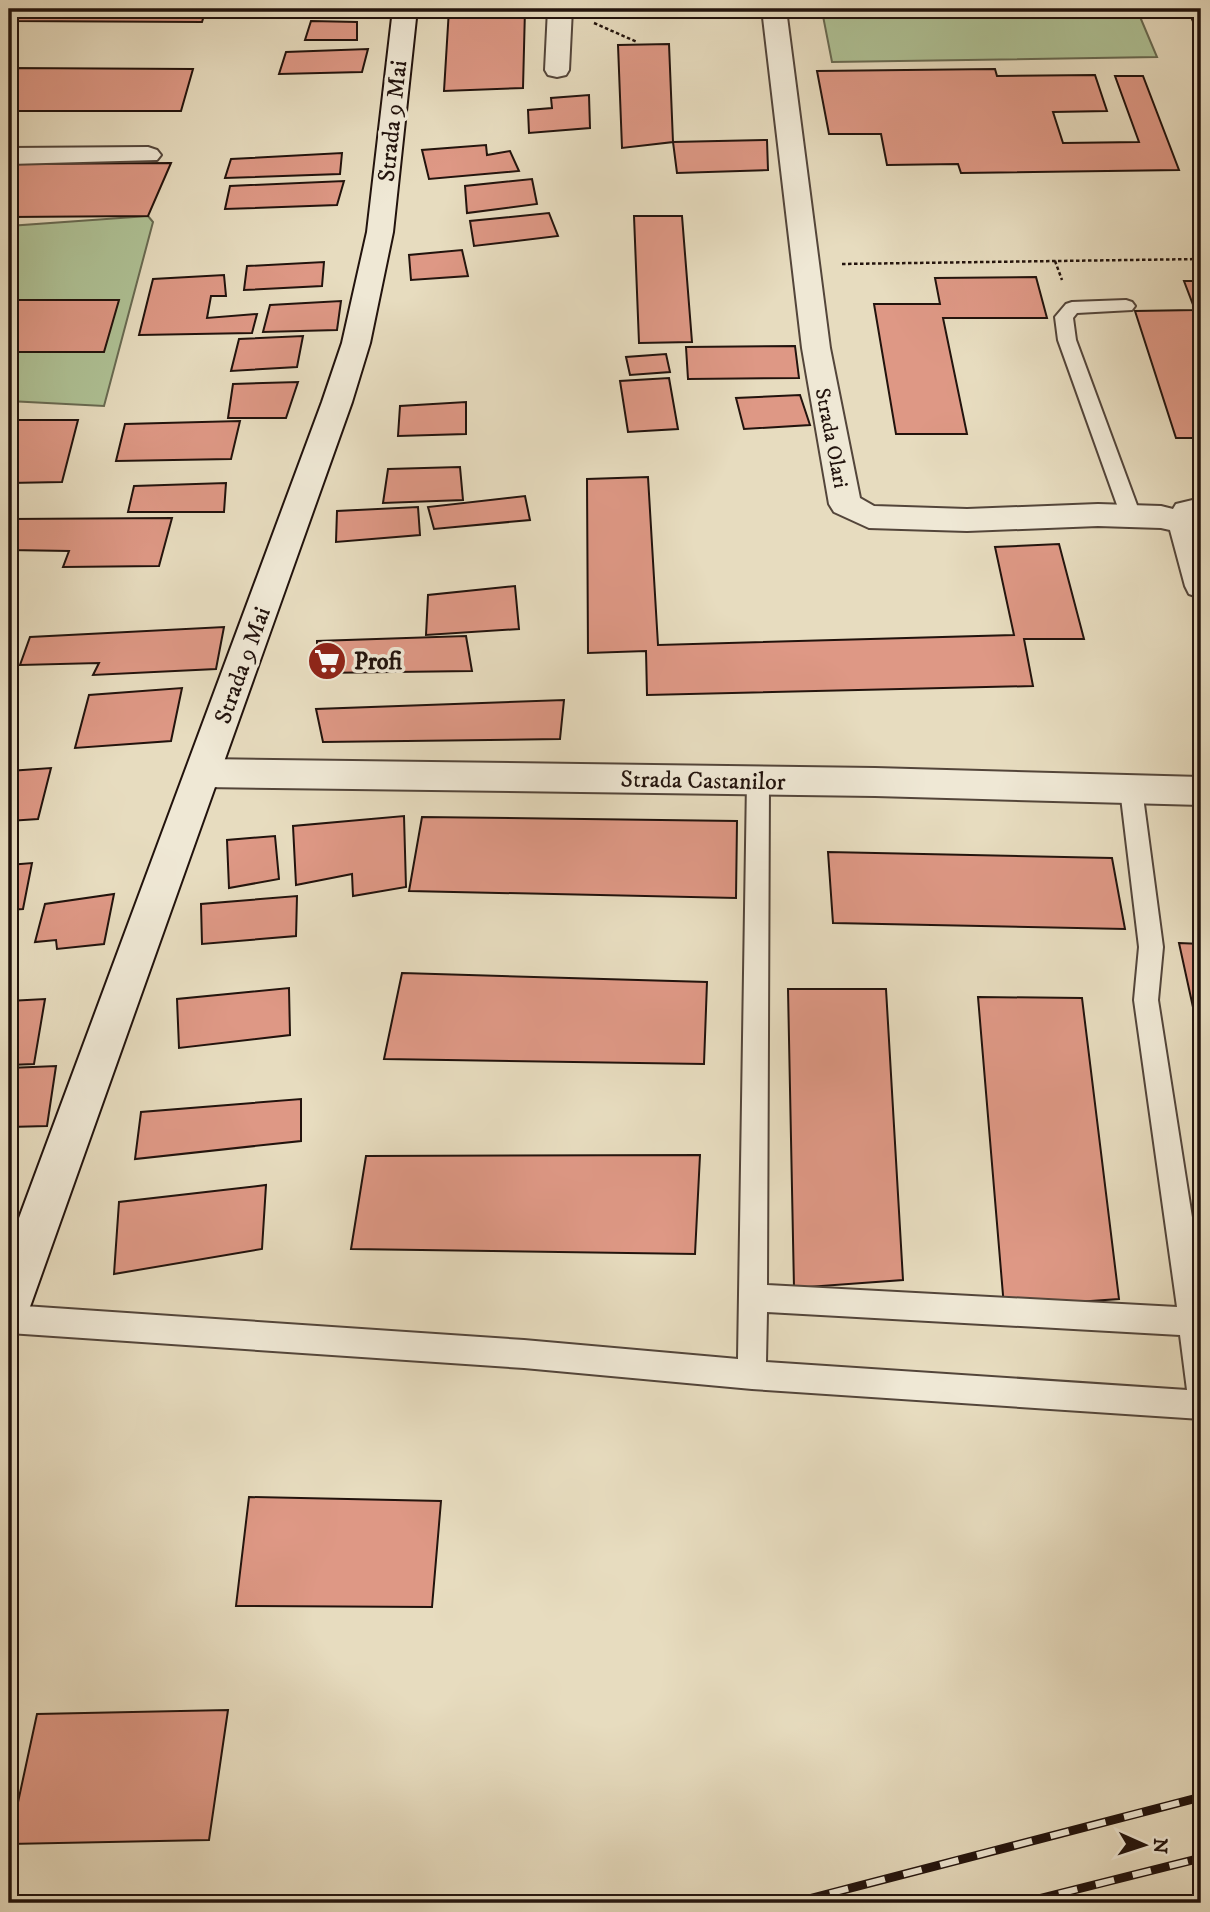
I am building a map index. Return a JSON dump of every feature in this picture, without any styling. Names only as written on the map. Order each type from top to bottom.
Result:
[{"type":"street","name":"Strada 9 Mai","points":[[9,1304],[338,402],[356,343],[380,232],[405,9]]},
{"type":"street","points":[[557,70],[560,9]]},
{"type":"street","name":"Strada Olari","points":[[774,9],[816,348],[845,504],[869,517],[967,520],[1193,515],[1201,586]]},
{"type":"street","points":[[9,156],[148,155]]},
{"type":"street","name":"Strada Castanilor","points":[[204,773],[1201,791]]},
{"type":"lane","points":[[1126,306],[1072,308],[1064,317],[1067,340],[1131,516]]},
{"type":"lane","points":[[752,1375],[758,781]]},
{"type":"lane","points":[[1131,789],[1151,947],[1146,1000],[1194,1276],[1192,1322],[1201,1388]]},
{"type":"lane","points":[[753,1298],[1192,1322]]},
{"type":"lane","points":[[9,1319],[524,1353],[752,1375],[1201,1405]]},
{"type":"path","points":[[806,264],[1201,259]]},
{"type":"green space","points":[[1138,12],[1157,57],[832,62],[823,16]]},
{"type":"green space","points":[[148,216],[153,222],[104,406],[9,401],[9,226]]},
{"type":"building","points":[[9,9],[206,9],[202,22],[9,21]]},
{"type":"building","points":[[449,9],[525,9],[523,88],[444,91]]},
{"type":"building","points":[[1188,9],[1201,9],[1201,28],[1196,29]]},
{"type":"building","points":[[311,21],[357,22],[357,40],[305,40]]},
{"type":"building","points":[[669,44],[673,142],[622,148],[618,45]]},
{"type":"building","points":[[368,49],[362,72],[279,74],[286,52]]},
{"type":"building","points":[[9,68],[193,69],[181,111],[9,111]]},
{"type":"building","points":[[995,69],[997,76],[1095,75],[1107,111],[1053,112],[1063,143],[1139,142],[1115,76],[1143,76],[1179,170],[961,173],[958,164],[887,165],[881,134],[829,134],[817,71]]},
{"type":"building","points":[[589,95],[590,128],[529,133],[528,110],[552,108],[551,98]]},
{"type":"building","points":[[767,140],[768,170],[677,173],[673,142]]},
{"type":"building","points":[[486,145],[487,155],[510,151],[519,171],[429,179],[422,150]]},
{"type":"building","points":[[342,153],[340,174],[225,178],[231,159]]},
{"type":"building","points":[[171,163],[148,216],[9,217],[9,164]]},
{"type":"building","points":[[532,179],[537,204],[467,213],[465,186]]},
{"type":"building","points":[[344,181],[337,205],[225,209],[230,186]]},
{"type":"building","points":[[549,213],[558,236],[474,246],[470,221]]},
{"type":"building","points":[[634,216],[682,216],[692,342],[639,343]]},
{"type":"building","points":[[462,250],[468,276],[411,280],[409,255]]},
{"type":"building","points":[[324,262],[322,286],[244,290],[247,266]]},
{"type":"building","points":[[224,275],[226,296],[211,296],[207,318],[257,314],[252,333],[139,335],[153,279]]},
{"type":"building","points":[[1036,277],[1047,318],[943,318],[967,434],[896,434],[874,304],[940,304],[935,278]]},
{"type":"building","points":[[1184,281],[1201,281],[1201,438],[1176,438],[1135,311],[1195,310]]},
{"type":"building","points":[[9,300],[119,300],[104,352],[9,352]]},
{"type":"building","points":[[341,301],[337,330],[263,332],[270,305]]},
{"type":"building","points":[[303,336],[297,367],[231,371],[239,339]]},
{"type":"building","points":[[795,346],[799,378],[688,379],[686,347]]},
{"type":"building","points":[[666,354],[670,372],[630,375],[626,357]]},
{"type":"building","points":[[669,378],[678,429],[628,432],[620,381]]},
{"type":"building","points":[[298,382],[286,418],[228,418],[233,384]]},
{"type":"building","points":[[800,395],[810,425],[744,429],[736,398]]},
{"type":"building","points":[[466,402],[466,434],[398,436],[400,406]]},
{"type":"building","points":[[9,420],[78,420],[62,482],[9,483]]},
{"type":"building","points":[[240,421],[231,459],[116,461],[125,424]]},
{"type":"building","points":[[460,467],[463,500],[383,503],[388,469]]},
{"type":"building","points":[[648,477],[658,645],[1014,635],[995,547],[1059,544],[1084,639],[1024,639],[1033,686],[647,695],[646,651],[588,653],[587,479]]},
{"type":"building","points":[[226,483],[224,512],[128,512],[134,486]]},
{"type":"building","points":[[525,496],[530,520],[434,529],[428,507]]},
{"type":"building","points":[[418,507],[420,535],[336,542],[337,511]]},
{"type":"building","points":[[172,518],[159,566],[63,567],[69,551],[9,550],[9,519]]},
{"type":"building","points":[[515,586],[519,629],[426,635],[428,595]]},
{"type":"building","points":[[224,627],[216,669],[93,675],[99,663],[20,665],[30,637]]},
{"type":"building","points":[[466,636],[472,671],[317,673],[317,641]]},
{"type":"building","points":[[182,688],[171,741],[75,748],[89,695]]},
{"type":"building","points":[[564,700],[560,739],[323,742],[316,709]]},
{"type":"building","points":[[51,768],[38,819],[9,821],[9,771]]},
{"type":"building","points":[[404,816],[406,887],[353,896],[352,874],[296,885],[293,826]]},
{"type":"building","points":[[422,817],[737,821],[736,898],[409,891]]},
{"type":"building","points":[[275,836],[279,879],[229,888],[227,840]]},
{"type":"building","points":[[828,852],[1112,858],[1125,929],[833,923]]},
{"type":"building","points":[[32,863],[23,909],[9,910],[9,865]]},
{"type":"building","points":[[114,894],[104,944],[57,949],[56,940],[35,942],[45,904]]},
{"type":"building","points":[[297,896],[296,936],[202,944],[201,904]]},
{"type":"building","points":[[1179,943],[1201,944],[1201,1021],[1196,1021]]},
{"type":"building","points":[[402,973],[707,982],[704,1064],[384,1059]]},
{"type":"building","points":[[289,988],[290,1035],[179,1048],[177,999]]},
{"type":"building","points":[[788,989],[886,989],[903,1280],[794,1288]]},
{"type":"building","points":[[978,997],[1082,998],[1119,1299],[1004,1307]]},
{"type":"building","points":[[45,999],[34,1064],[9,1065],[9,1001]]},
{"type":"building","points":[[56,1066],[47,1126],[9,1127],[9,1068]]},
{"type":"building","points":[[301,1099],[301,1141],[135,1159],[141,1112]]},
{"type":"building","points":[[700,1155],[695,1254],[351,1249],[366,1156]]},
{"type":"building","points":[[266,1185],[262,1249],[114,1274],[119,1202]]},
{"type":"building","points":[[249,1497],[441,1501],[432,1607],[236,1606]]},
{"type":"building","points":[[228,1710],[209,1840],[9,1844],[37,1714]]},
{"type":"railway","points":[[793,1903],[1201,1797]]},
{"type":"railway","points":[[1022,1903],[1201,1858]]},
{"type":"place","name":"Profi","points":[[327,661]]}]
